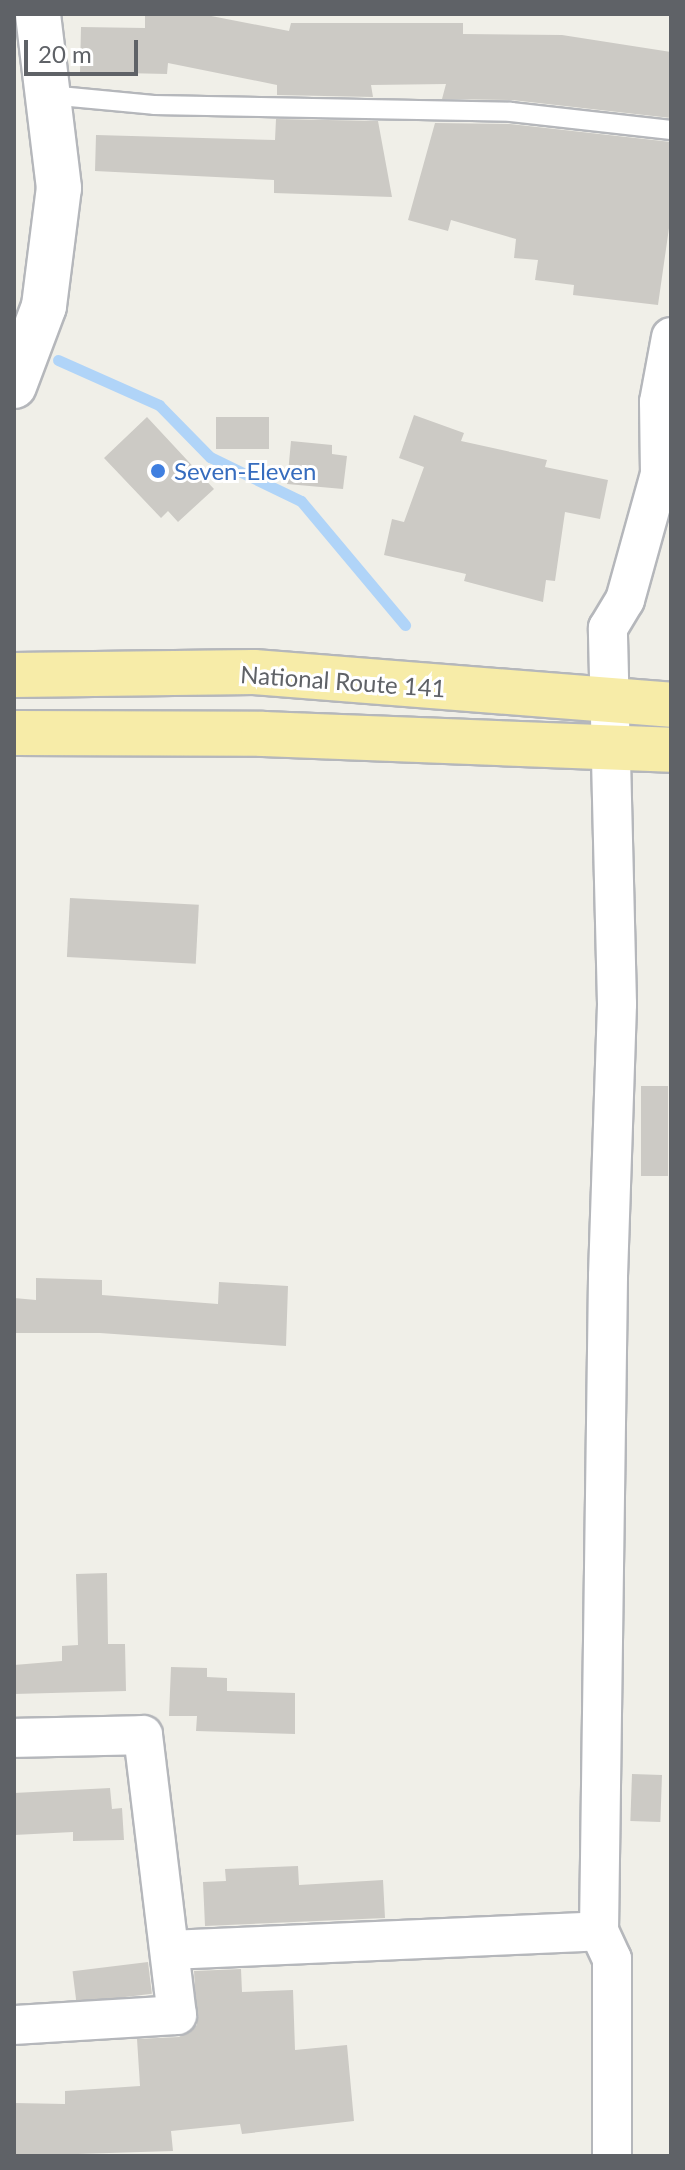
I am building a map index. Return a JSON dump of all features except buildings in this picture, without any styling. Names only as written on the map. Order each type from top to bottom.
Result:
[{"type":"highway","name":"National Route 141","points":[[14,675],[254,672],[609,703],[671,705]]},
{"type":"highway","points":[[14,733],[263,734],[609,751],[671,750]]},
{"type":"main road","points":[[14,386],[44,306],[59,188],[38,14]]},
{"type":"street","points":[[612,2156],[612,1959],[599,1931],[608,1276],[617,1004],[608,628],[625,600],[660,474],[659,402],[671,337]]},
{"type":"street","points":[[14,1738],[143,1735],[177,2015],[14,2025]]},
{"type":"street","points":[[171,1950],[599,1931]]},
{"type":"lane","points":[[49,95],[169,106],[511,112],[671,130]]},
{"type":"waterway","points":[[58,360],[159,405],[210,457],[301,501],[405,625]]},
{"type":"place","name":"Seven-Eleven","points":[[158,471]]}]
